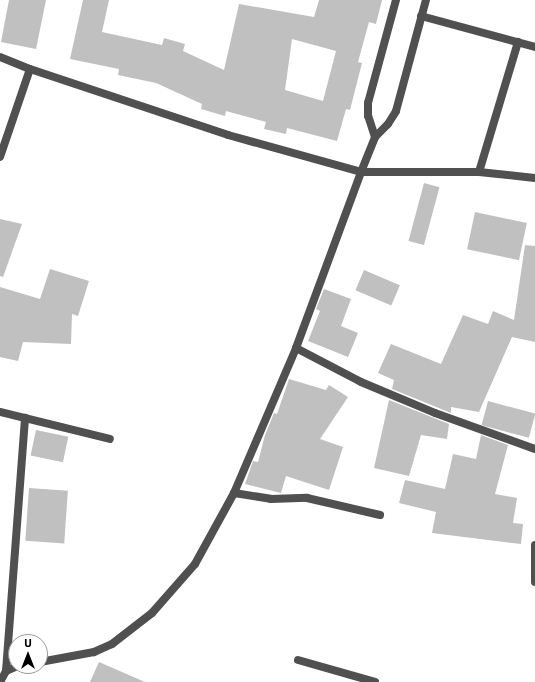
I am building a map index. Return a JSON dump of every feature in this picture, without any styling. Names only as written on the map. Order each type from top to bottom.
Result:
[{"type":"street","points":[[375,137],[368,116],[368,103],[396,0]]},
{"type":"street","points":[[48,661],[94,652],[112,644],[152,613],[195,564],[234,492],[296,348],[375,137],[388,124],[396,111],[426,0]]},
{"type":"street","points":[[421,16],[535,47]]},
{"type":"street","points":[[479,172],[518,42]]},
{"type":"street","points":[[0,57],[30,69],[228,135],[361,172],[479,172],[535,178]]},
{"type":"street","points":[[0,157],[30,69]]},
{"type":"street","points":[[296,348],[361,382],[435,413],[535,449]]},
{"type":"street","points":[[0,412],[110,440]]},
{"type":"street","points":[[0,682],[6,671],[4,649],[25,418]]},
{"type":"street","points":[[234,492],[271,499],[307,498],[380,515]]},
{"type":"street","points":[[535,545],[535,582]]},
{"type":"street","points":[[298,660],[375,682]]},
{"type":"building","points":[[9,0],[46,0],[36,49],[1,42]]},
{"type":"building","points":[[83,0],[109,0],[102,32],[162,45],[164,38],[185,44],[183,51],[224,70],[239,4],[314,17],[319,0],[382,0],[376,24],[369,22],[358,62],[362,63],[350,110],[346,109],[337,141],[287,128],[286,134],[264,129],[266,122],[226,111],[225,116],[201,109],[202,104],[156,83],[118,75],[119,69],[70,59]],"holes":[[[292,39],[336,51],[323,101],[285,90]]]},
{"type":"building","points":[[424,183],[439,187],[424,245],[408,241]]},
{"type":"building","points":[[475,212],[527,223],[519,260],[467,249]]},
{"type":"building","points":[[0,219],[22,224],[3,277],[0,276]]},
{"type":"building","points":[[525,245],[535,246],[535,342],[512,337],[479,412],[451,407],[451,413],[392,389],[394,380],[378,373],[391,344],[441,364],[463,315],[488,324],[493,311],[514,320]]},
{"type":"building","points":[[50,269],[89,281],[78,316],[72,314],[71,344],[23,342],[18,361],[0,357],[0,287],[40,299]]},
{"type":"building","points":[[364,270],[400,285],[391,305],[355,290]]},
{"type":"building","points":[[324,289],[351,299],[341,326],[358,333],[348,357],[308,341],[320,311],[316,309]]},
{"type":"building","points":[[289,379],[326,390],[329,385],[348,397],[320,439],[343,447],[329,490],[286,476],[281,493],[245,484],[253,461],[258,462],[265,435],[274,413],[277,414]]},
{"type":"building","points":[[389,400],[449,424],[447,439],[421,435],[409,476],[374,468]]},
{"type":"building","points":[[488,401],[535,414],[529,438],[482,425]]},
{"type":"building","points":[[36,430],[68,437],[63,462],[31,455]]},
{"type":"building","points":[[481,435],[508,445],[495,494],[517,498],[513,523],[523,524],[521,544],[432,533],[436,512],[399,503],[405,480],[445,489],[453,454],[476,459]]},
{"type":"building","points":[[29,488],[68,491],[64,544],[25,541]]},
{"type":"building","points":[[99,662],[145,682],[90,682]]}]
